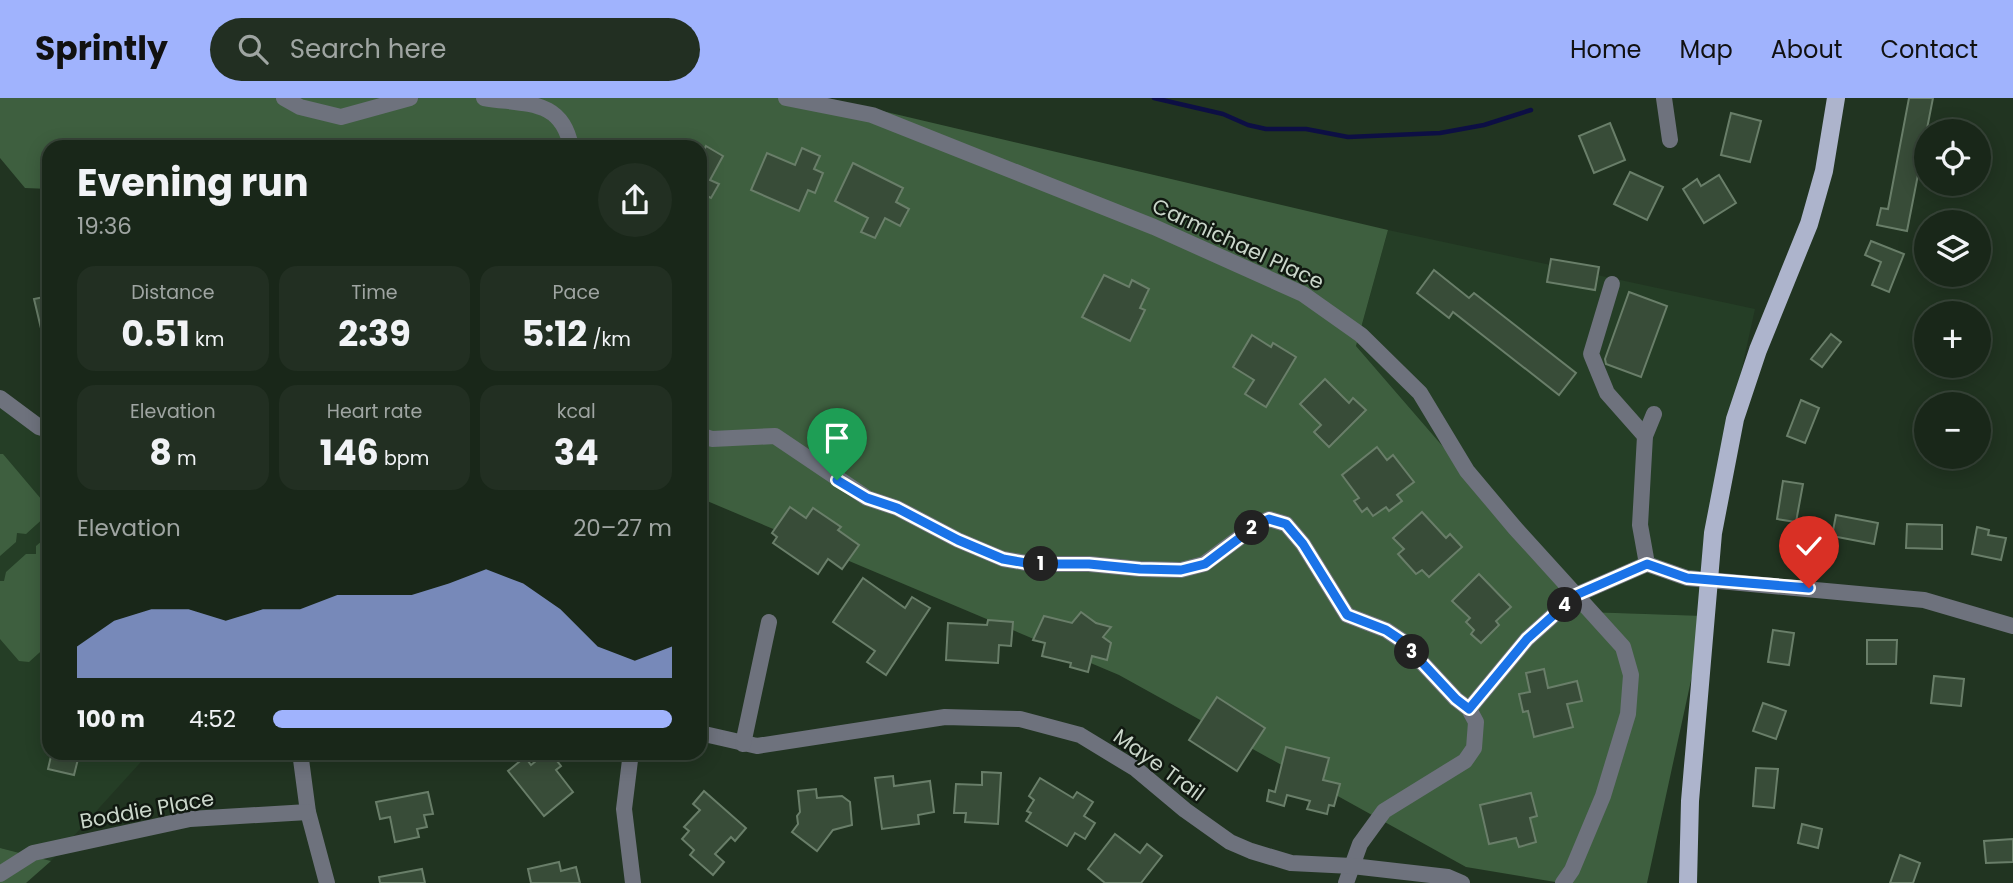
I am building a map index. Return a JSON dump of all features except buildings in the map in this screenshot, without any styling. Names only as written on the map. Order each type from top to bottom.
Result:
[{"type":"main road","points":[[1688,883],[1689,801],[1713,533],[1735,419],[1758,350],[1809,224],[1824,171],[1836,98]]},
{"type":"street","points":[[284,98],[300,107],[341,117],[410,98]]},
{"type":"street","points":[[484,98],[545,108],[557,115],[568,130],[570,140]]},
{"type":"street","name":"Carmichael Place","points":[[786,98],[872,114],[1154,227],[1303,294],[1361,335],[1420,393],[1467,471],[1623,647],[1631,675],[1628,714],[1603,796],[1572,870],[1563,883]]},
{"type":"street","points":[[1664,98],[1670,140]]},
{"type":"street","points":[[1612,284],[1591,354],[1607,393],[1645,436]]},
{"type":"street","points":[[0,398],[42,428]]},
{"type":"street","points":[[1647,564],[1640,525],[1645,436],[1654,414]]},
{"type":"street","points":[[707,437],[775,436],[867,498],[897,508],[958,540],[1003,559],[1032,564],[1089,564],[1181,570],[1205,564],[1258,524],[1269,519],[1286,524],[1303,544],[1347,615],[1386,630],[1401,640],[1456,699],[1469,709],[1476,722],[1474,748],[1465,761],[1384,811],[1360,844],[1346,883]]},
{"type":"street","points":[[1469,709],[1527,639],[1576,595],[1647,564],[1687,578],[1924,600],[2013,626]]},
{"type":"street","points":[[743,744],[769,622]]},
{"type":"street","name":"Maye Trail","points":[[707,735],[757,746],[945,717],[1020,719],[1080,735],[1136,769],[1185,810],[1230,842],[1292,863],[1352,866],[1448,877],[1462,883]]},
{"type":"street","points":[[301,760],[308,811],[327,883]]},
{"type":"street","points":[[630,760],[624,809],[633,883]]},
{"type":"street","name":"Boddie Place","points":[[0,874],[33,853],[190,819],[308,811]]},
{"type":"shaded area","points":[[0,98],[827,98],[1388,230],[1356,346],[1586,612],[1705,616],[1647,883],[1561,883],[1466,867],[1119,675],[707,501],[707,140],[42,140],[42,189],[25,188],[0,158]]},
{"type":"shaded area","points":[[1388,230],[1755,309],[1722,458],[1705,616],[1586,612],[1356,346]]},
{"type":"shaded area","points":[[0,402],[42,435],[42,760],[143,760],[51,861],[0,848]]},
{"type":"shaded area","points":[[0,454],[3,454],[42,500],[42,520],[26,534],[17,533],[16,542],[0,556]]},
{"type":"shaded area","points":[[42,541],[42,650],[29,662],[19,661],[0,639],[0,581],[4,581],[6,572],[26,554],[36,554],[36,546]]},
{"type":"shaded area","points":[[0,848],[51,861],[26,883],[0,883]]},
{"type":"waterway","points":[[1154,98],[1223,114],[1248,125],[1266,129],[1306,129],[1348,137],[1440,133],[1484,125],[1531,110]]},
{"type":"route","points":[[837,480],[867,498],[897,508],[958,540],[1003,559],[1032,564],[1089,564],[1181,570],[1205,564],[1258,524],[1269,519],[1286,524],[1303,544],[1347,615],[1386,630],[1401,640],[1456,699],[1469,709],[1527,639],[1576,595],[1647,564],[1687,578],[1809,588]]}]
